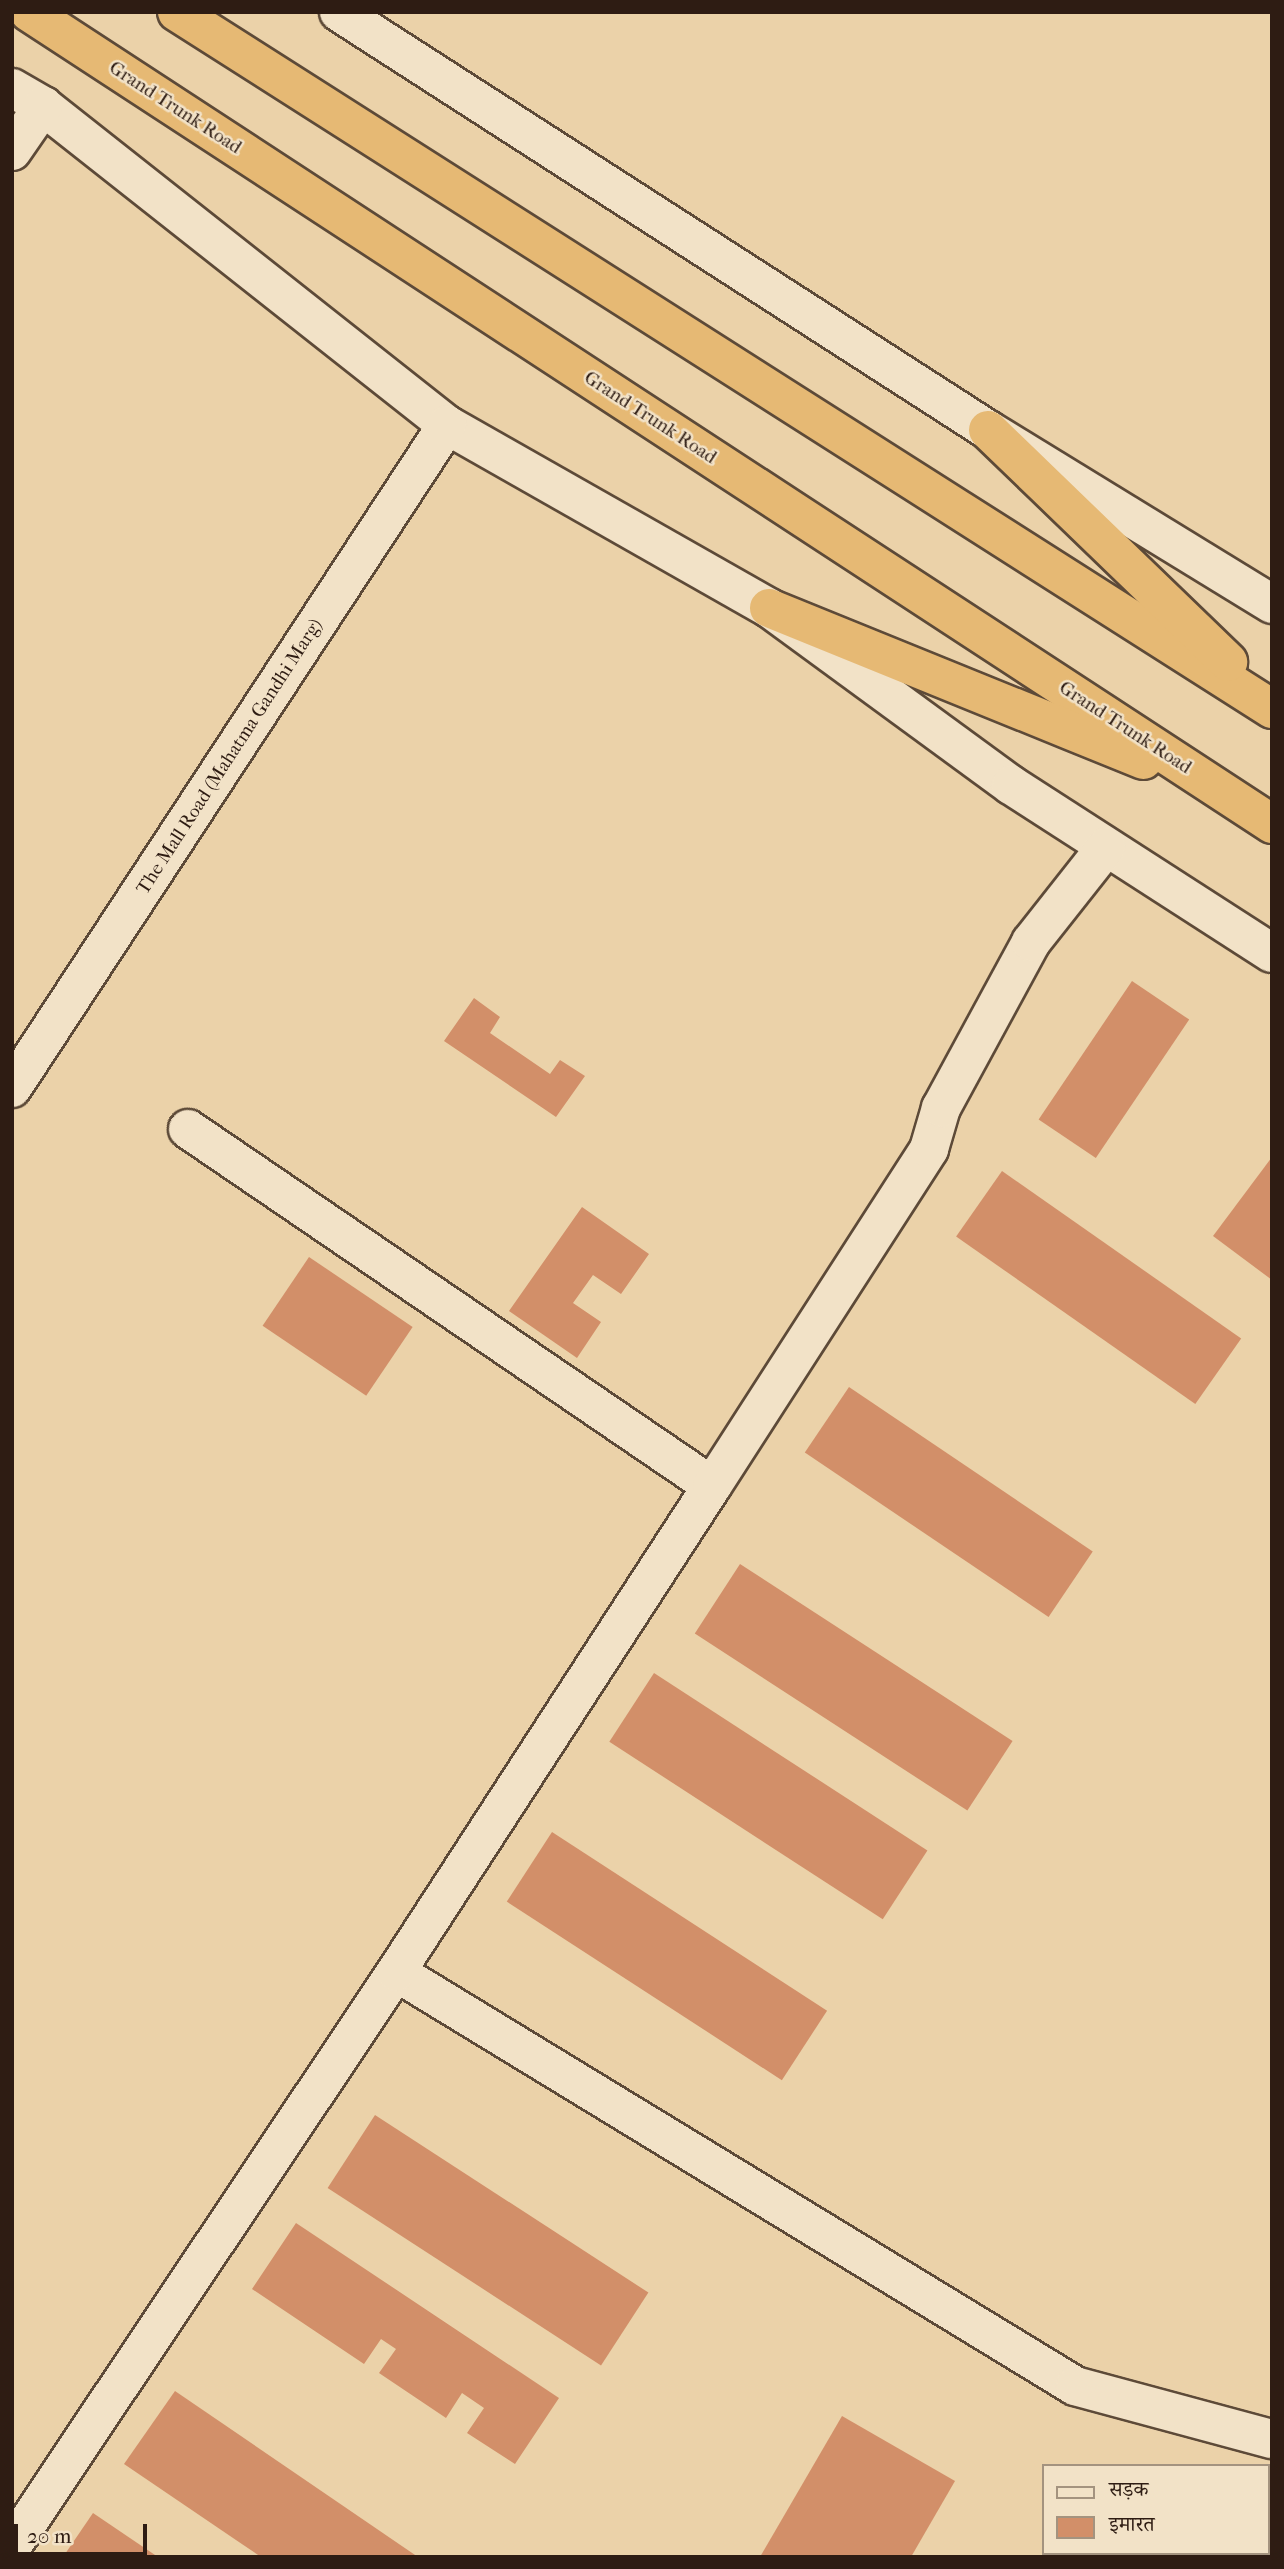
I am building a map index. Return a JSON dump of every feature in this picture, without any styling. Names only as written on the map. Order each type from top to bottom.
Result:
[{"type":"highway","name":"Grand Trunk Road","points":[[29,12],[1272,824]]},
{"type":"highway","points":[[177,12],[1272,709]]},
{"type":"highway","points":[[988,430],[1272,704]]},
{"type":"highway","points":[[769,608],[1223,793]]},
{"type":"street","points":[[339,12],[988,430],[1272,604]]},
{"type":"street","points":[[12,151],[28,97],[447,425],[769,608],[1011,785],[1272,953]]},
{"type":"street","name":"The Mall Road (Mahatma Gandhi Marg)","points":[[12,1088],[447,425]]},
{"type":"street","points":[[12,2546],[396,1972],[929,1149],[941,1108],[1031,942],[1106,847]]},
{"type":"street","points":[[188,1129],[712,1486]]},
{"type":"street","points":[[396,1972],[1075,2386],[1272,2440]]},
{"type":"building","points":[[1132,981],[1189,1020],[1096,1158],[1039,1119]]},
{"type":"building","points":[[474,998],[500,1017],[490,1033],[550,1074],[560,1060],[585,1076],[556,1117],[444,1041]]},
{"type":"building","points":[[1272,1157],[1272,1280],[1213,1236]]},
{"type":"building","points":[[1002,1171],[1241,1338],[1195,1404],[956,1237]]},
{"type":"building","points":[[582,1207],[649,1254],[621,1294],[593,1275],[573,1303],[601,1322],[577,1358],[509,1311]]},
{"type":"building","points":[[309,1257],[413,1327],[366,1396],[263,1326]]},
{"type":"building","points":[[849,1387],[1093,1551],[1049,1617],[805,1452]]},
{"type":"building","points":[[740,1564],[1013,1741],[967,1811],[695,1634]]},
{"type":"building","points":[[654,1673],[927,1851],[883,1919],[609,1742]]},
{"type":"building","points":[[552,1832],[827,2011],[782,2080],[507,1902]]},
{"type":"building","points":[[375,2115],[648,2293],[601,2366],[328,2188]]},
{"type":"building","points":[[296,2223],[559,2398],[515,2464],[467,2433],[484,2408],[462,2393],[446,2418],[379,2373],[396,2349],[381,2339],[364,2364],[252,2289]]},
{"type":"building","points":[[175,2391],[418,2557],[261,2557],[124,2464]]},
{"type":"building","points":[[842,2416],[955,2481],[911,2557],[760,2557]]},
{"type":"building","points":[[93,2513],[158,2557],[63,2557]]}]
